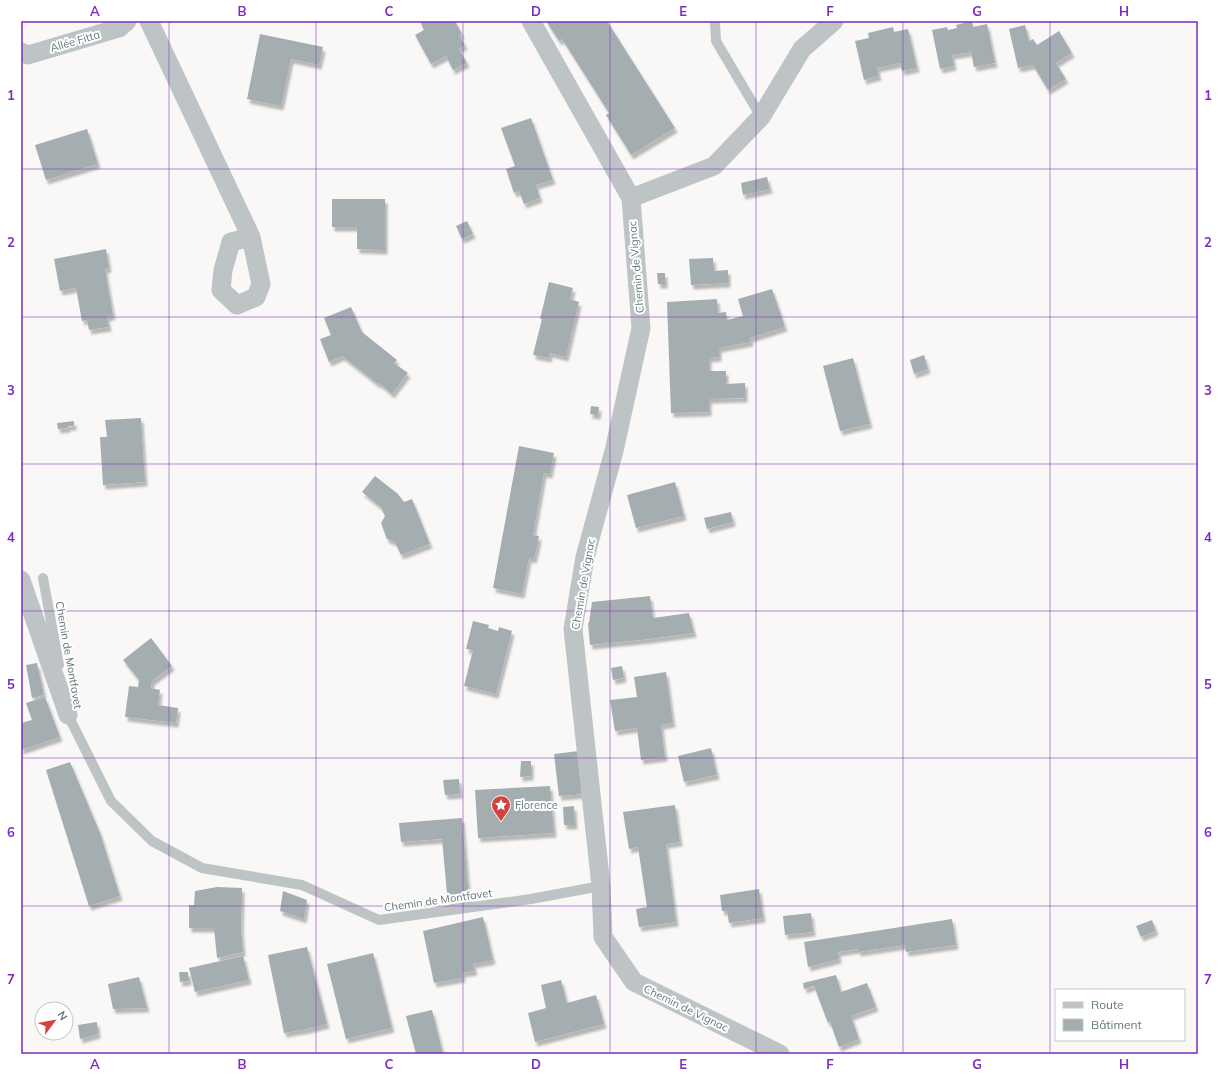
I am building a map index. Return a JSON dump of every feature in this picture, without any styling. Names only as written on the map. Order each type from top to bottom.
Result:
[{"type":"street","name":"Allée Fitta","points":[[21,52],[28,55],[119,28],[127,21]]},
{"type":"street","points":[[149,21],[251,237]]},
{"type":"street","name":"Chemin de Vignac","points":[[531,21],[630,198],[641,328],[614,451],[585,557],[573,629],[601,886],[603,937],[634,982],[780,1054]]},
{"type":"street","points":[[630,198],[714,166],[761,117],[802,49],[834,21]]},
{"type":"street","points":[[21,580],[68,715]]},
{"type":"lane","points":[[715,21],[716,41],[761,117]]},
{"type":"lane","name":"Chemin de Montfavet","points":[[43,578],[68,715],[111,801],[152,841],[202,868],[302,885],[379,920],[531,899],[601,886]]},
{"type":"building","points":[[420,21],[455,21],[462,34],[459,35],[465,45],[459,49],[467,63],[453,70],[446,56],[431,64],[415,35],[424,30]]},
{"type":"building","points":[[546,21],[607,21],[675,128],[631,155],[606,115],[609,113],[562,39],[559,41]]},
{"type":"building","points":[[972,21],[973,27],[987,24],[995,63],[974,67],[971,52],[952,55],[954,66],[940,69],[932,30],[947,27],[948,30],[957,28],[956,25]]},
{"type":"building","points":[[1025,25],[1029,41],[1033,39],[1037,45],[1059,31],[1072,53],[1056,63],[1066,79],[1048,90],[1033,65],[1018,68],[1009,29]]},
{"type":"building","points":[[893,27],[894,32],[908,29],[917,68],[902,71],[900,63],[877,68],[879,76],[864,80],[855,41],[869,38],[868,33]]},
{"type":"building","points":[[260,34],[323,47],[319,65],[291,59],[281,106],[247,99]]},
{"type":"building","points":[[531,118],[553,180],[536,185],[540,198],[524,204],[519,191],[514,193],[506,169],[515,166],[501,128]]},
{"type":"building","points":[[87,129],[98,164],[46,180],[35,145]]},
{"type":"building","points":[[767,177],[770,189],[743,195],[741,183]]},
{"type":"building","points":[[332,199],[385,199],[385,250],[357,249],[357,227],[332,227]]},
{"type":"building","points":[[467,221],[473,234],[462,239],[456,226]]},
{"type":"building","points":[[106,249],[109,268],[105,269],[113,315],[107,317],[109,327],[89,330],[87,320],[82,321],[76,288],[60,291],[54,259]]},
{"type":"building","points":[[713,258],[714,271],[728,270],[728,283],[691,285],[689,259]]},
{"type":"building","points":[[657,273],[665,273],[665,284],[658,284]]},
{"type":"building","points":[[549,282],[573,288],[570,299],[579,302],[566,357],[550,353],[549,358],[533,355]]},
{"type":"building","points":[[772,289],[785,327],[750,338],[751,342],[719,348],[719,357],[709,358],[709,371],[726,371],[726,384],[745,383],[745,398],[709,399],[709,412],[671,413],[667,302],[717,299],[718,313],[726,312],[727,320],[743,316],[738,299]]},
{"type":"building","points":[[351,307],[362,332],[397,360],[394,363],[408,373],[392,394],[342,356],[329,362],[320,339],[331,335],[324,318]]},
{"type":"building","points":[[924,355],[928,369],[914,374],[910,360]]},
{"type":"building","points":[[853,358],[870,424],[840,431],[823,366]]},
{"type":"building","points":[[591,406],[599,407],[598,415],[590,414]]},
{"type":"building","points":[[141,418],[145,482],[103,485],[100,437],[107,437],[105,420]]},
{"type":"building","points":[[74,421],[74,426],[58,429],[57,423]]},
{"type":"building","points":[[519,446],[554,453],[550,474],[544,473],[533,535],[539,536],[537,547],[534,559],[529,558],[522,594],[493,588]]},
{"type":"building","points":[[375,476],[398,494],[404,502],[412,499],[430,544],[401,555],[395,542],[387,539],[381,523],[385,516],[381,507],[362,492]]},
{"type":"building","points":[[675,482],[684,516],[636,528],[627,495]]},
{"type":"building","points":[[731,512],[733,522],[707,529],[704,518]]},
{"type":"building","points":[[650,596],[653,618],[689,613],[694,633],[590,645],[588,623],[592,602]]},
{"type":"building","points":[[473,621],[489,625],[488,628],[498,631],[499,627],[512,631],[496,694],[464,686],[473,650],[466,649]]},
{"type":"building","points":[[151,638],[172,666],[152,681],[151,688],[160,690],[158,705],[178,708],[176,723],[125,717],[129,686],[138,687],[139,680],[123,660]]},
{"type":"building","points":[[37,663],[44,695],[32,698],[26,665]]},
{"type":"building","points":[[622,666],[624,678],[613,680],[611,668]]},
{"type":"building","points":[[666,672],[673,723],[661,725],[665,757],[641,760],[637,728],[615,731],[610,700],[637,697],[634,677]]},
{"type":"building","points":[[45,697],[60,737],[21,750],[21,723],[32,720],[26,703]]},
{"type":"building","points":[[711,748],[717,775],[684,782],[678,756]]},
{"type":"building","points":[[579,751],[584,794],[559,796],[554,754]]},
{"type":"building","points":[[521,761],[531,761],[531,776],[520,777]]},
{"type":"building","points":[[70,762],[100,833],[120,896],[89,906],[46,770]]},
{"type":"building","points":[[459,779],[460,794],[445,795],[443,780]]},
{"type":"building","points":[[550,786],[554,833],[478,838],[475,790]]},
{"type":"building","points":[[675,805],[680,842],[666,844],[676,922],[639,927],[636,909],[647,907],[638,847],[629,849],[623,812]]},
{"type":"building","points":[[574,806],[575,825],[564,825],[563,807]]},
{"type":"building","points":[[462,818],[469,900],[448,904],[442,839],[401,842],[399,823]]},
{"type":"building","points":[[217,887],[242,888],[241,929],[243,952],[217,958],[214,928],[189,928],[189,905],[194,905],[195,891]]},
{"type":"building","points":[[759,889],[763,918],[729,923],[727,911],[722,911],[720,895]]},
{"type":"building","points":[[283,891],[307,900],[304,919],[280,911]]},
{"type":"building","points":[[811,913],[813,932],[785,935],[783,916]]},
{"type":"building","points":[[483,917],[493,960],[473,964],[475,971],[462,973],[463,978],[434,983],[423,931]]},
{"type":"building","points":[[952,919],[956,945],[906,952],[905,945],[858,952],[858,949],[838,952],[839,959],[808,967],[804,942]]},
{"type":"building","points":[[1152,920],[1156,931],[1141,937],[1136,926]]},
{"type":"building","points":[[307,947],[327,1024],[284,1033],[268,955]]},
{"type":"building","points":[[373,953],[392,1028],[346,1039],[327,964]]},
{"type":"building","points":[[243,956],[249,980],[195,992],[189,968]]},
{"type":"building","points":[[179,972],[188,972],[189,981],[180,982]]},
{"type":"building","points":[[836,975],[841,992],[867,983],[876,1007],[851,1016],[859,1039],[839,1047],[814,986],[804,989],[803,983]]},
{"type":"building","points":[[139,977],[147,1008],[113,1009],[108,984]]},
{"type":"building","points":[[561,980],[567,1003],[596,995],[604,1024],[535,1042],[528,1013],[546,1008],[541,985]]},
{"type":"building","points":[[432,1010],[443,1054],[416,1054],[406,1016]]},
{"type":"building","points":[[97,1022],[98,1034],[80,1039],[78,1025]]},
{"type":"place","name":"Florence","points":[[501,822]]}]
